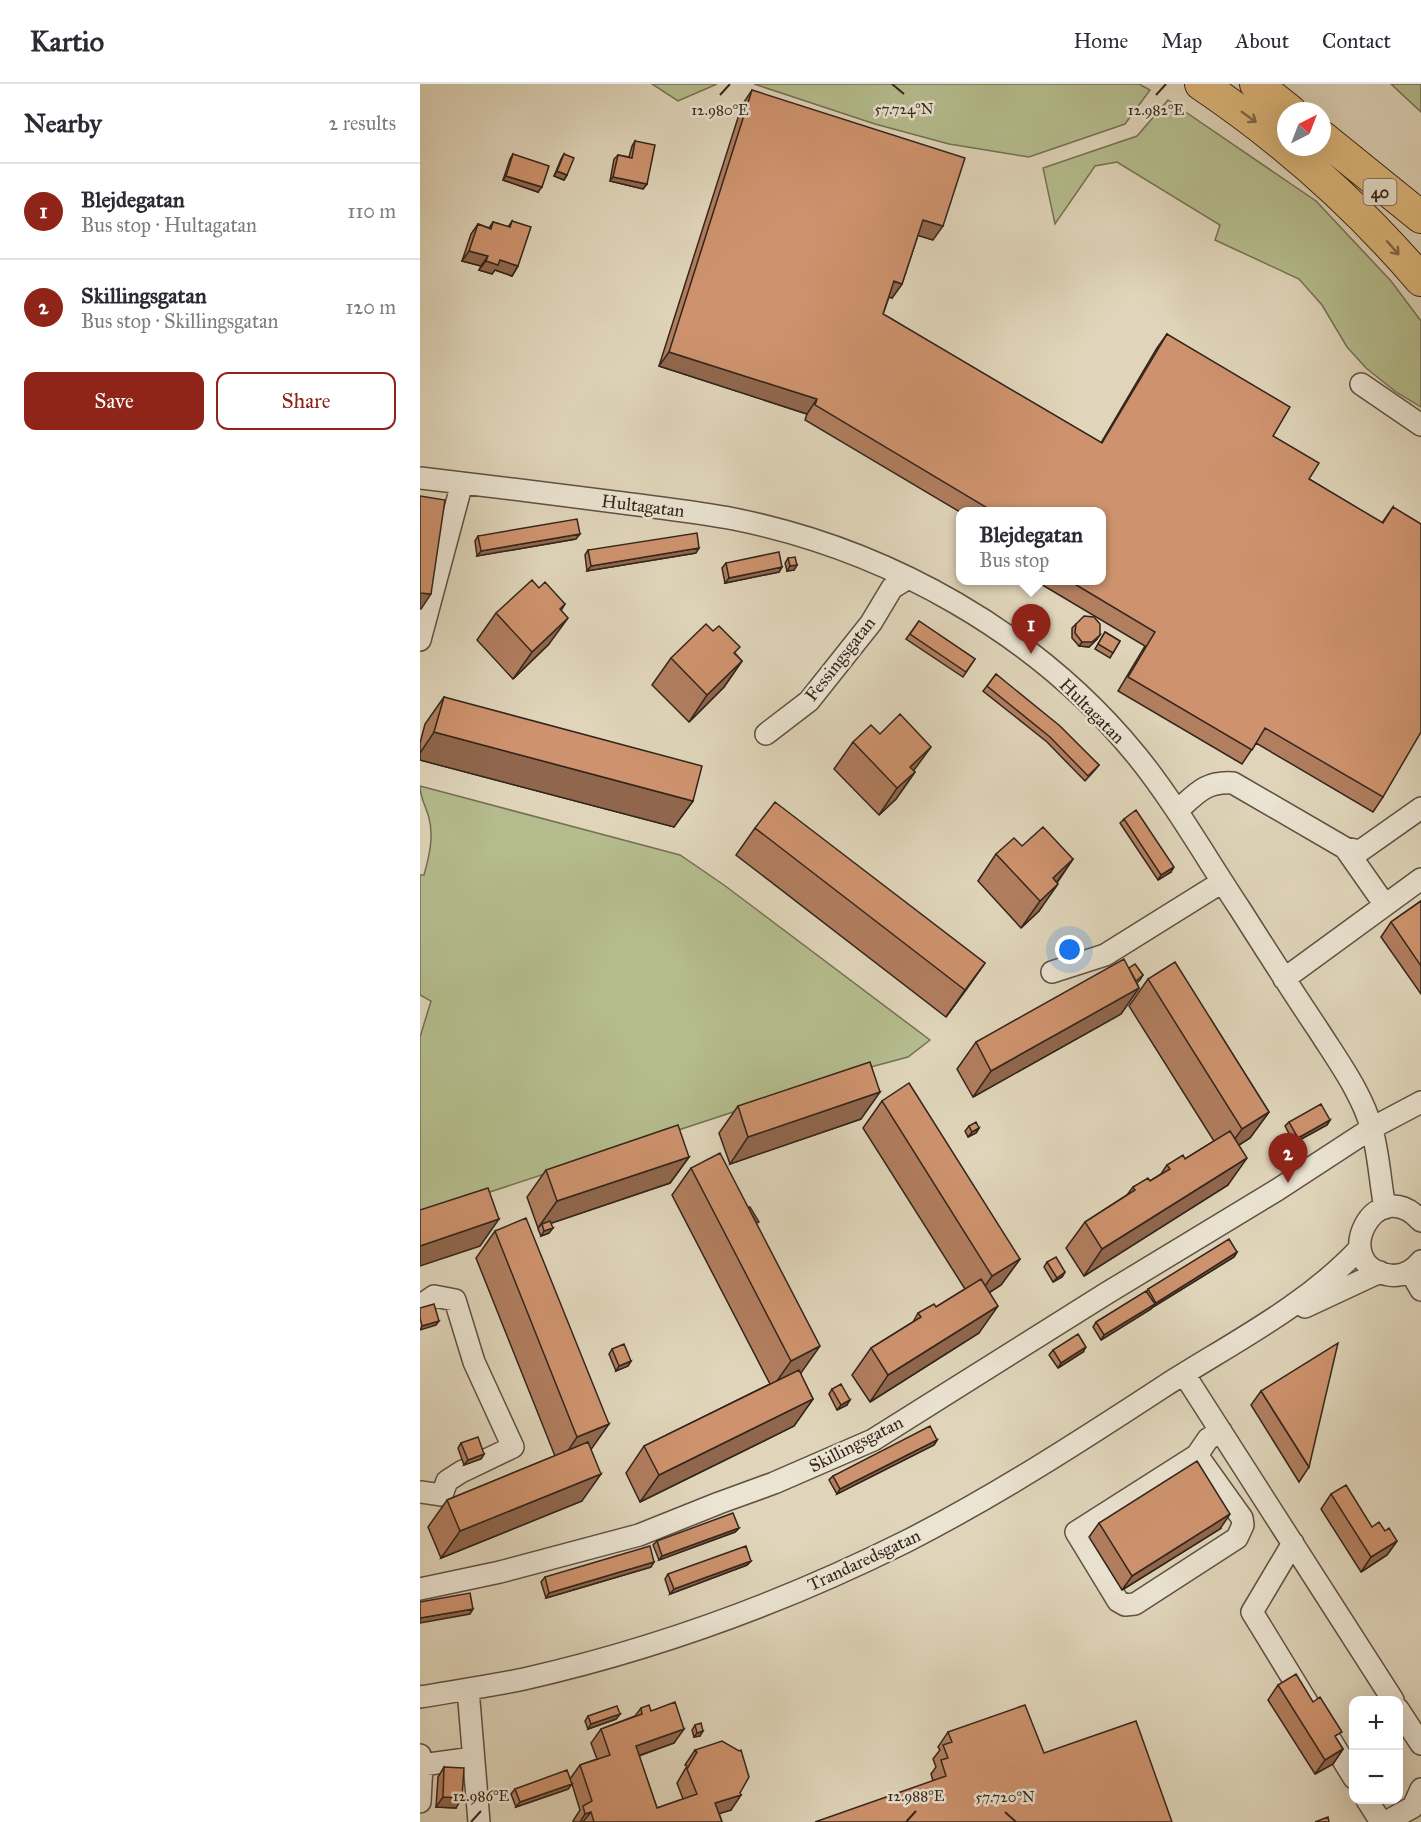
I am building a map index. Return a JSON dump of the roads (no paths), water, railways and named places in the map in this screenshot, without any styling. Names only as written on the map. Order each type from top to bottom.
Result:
[{"type":"highway","name":"40","points":[[1201,84],[1251,118],[1320,175],[1388,242],[1421,280]]},
{"type":"highway","points":[[1256,84],[1279,102]]},
{"type":"highway","name":"40","points":[[1331,144],[1421,232]]},
{"type":"highway","points":[[1331,144],[1421,217]]},
{"type":"street","points":[[1361,384],[1421,425]]},
{"type":"street","name":"Hultagatan","points":[[420,478],[736,519],[791,534],[874,562],[948,598],[1042,662],[1093,708],[1136,755],[1177,811],[1358,1095],[1372,1128],[1385,1208]]},
{"type":"street","points":[[420,640],[462,483]]},
{"type":"street","name":"Fessingsgatan","points":[[766,734],[809,701],[871,622],[892,588],[908,578]]},
{"type":"street","points":[[1177,811],[1208,785],[1219,782],[1233,783],[1346,848],[1360,851],[1421,808]]},
{"type":"street","points":[[1346,848],[1385,905]]},
{"type":"street","points":[[1052,972],[1105,955],[1222,882]]},
{"type":"street","points":[[1284,979],[1385,905],[1419,885]]},
{"type":"street","name":"Skillingsgatan","points":[[421,1583],[500,1572],[639,1535],[774,1483],[873,1440],[1099,1298],[1277,1190],[1372,1128],[1421,1102]]},
{"type":"street","points":[[1385,1208],[1396,1207],[1416,1212]]},
{"type":"street","name":"Trandaredsgatan","points":[[420,1697],[525,1678],[632,1650],[805,1589],[908,1540],[982,1500],[1266,1324],[1333,1276],[1360,1248],[1360,1233],[1364,1223],[1375,1212],[1385,1208]]},
{"type":"street","points":[[1360,1248],[1367,1263],[1380,1272]]},
{"type":"street","points":[[1416,1266],[1421,1290]]},
{"type":"street","name":"Trandaredsgatan","points":[[1266,1324],[1380,1272],[1395,1275],[1416,1266]]},
{"type":"street","points":[[420,1306],[434,1296],[455,1300],[474,1362],[513,1448],[447,1481],[442,1495],[420,1492]]},
{"type":"street","points":[[1184,1374],[1390,1696]]},
{"type":"street","points":[[1197,1455],[1242,1518],[1243,1525],[1237,1538],[1135,1604],[1125,1605],[1118,1601],[1076,1532],[1197,1455],[1208,1439],[1221,1431]]},
{"type":"street","points":[[1293,1544],[1252,1612],[1349,1771]]},
{"type":"street","points":[[468,1689],[479,1822]]},
{"type":"street","points":[[1403,1717],[1421,1744]]},
{"type":"street","points":[[420,1802],[421,1760],[473,1758]]},
{"type":"street","points":[[1386,1822],[1413,1807],[1421,1789]]},
{"type":"street","points":[[1370,1804],[1381,1822]]},
{"type":"place","name":"Blejdegatan","points":[[1031,654]]},
{"type":"place","name":"Skillingsgatan","points":[[1288,1183]]}]
